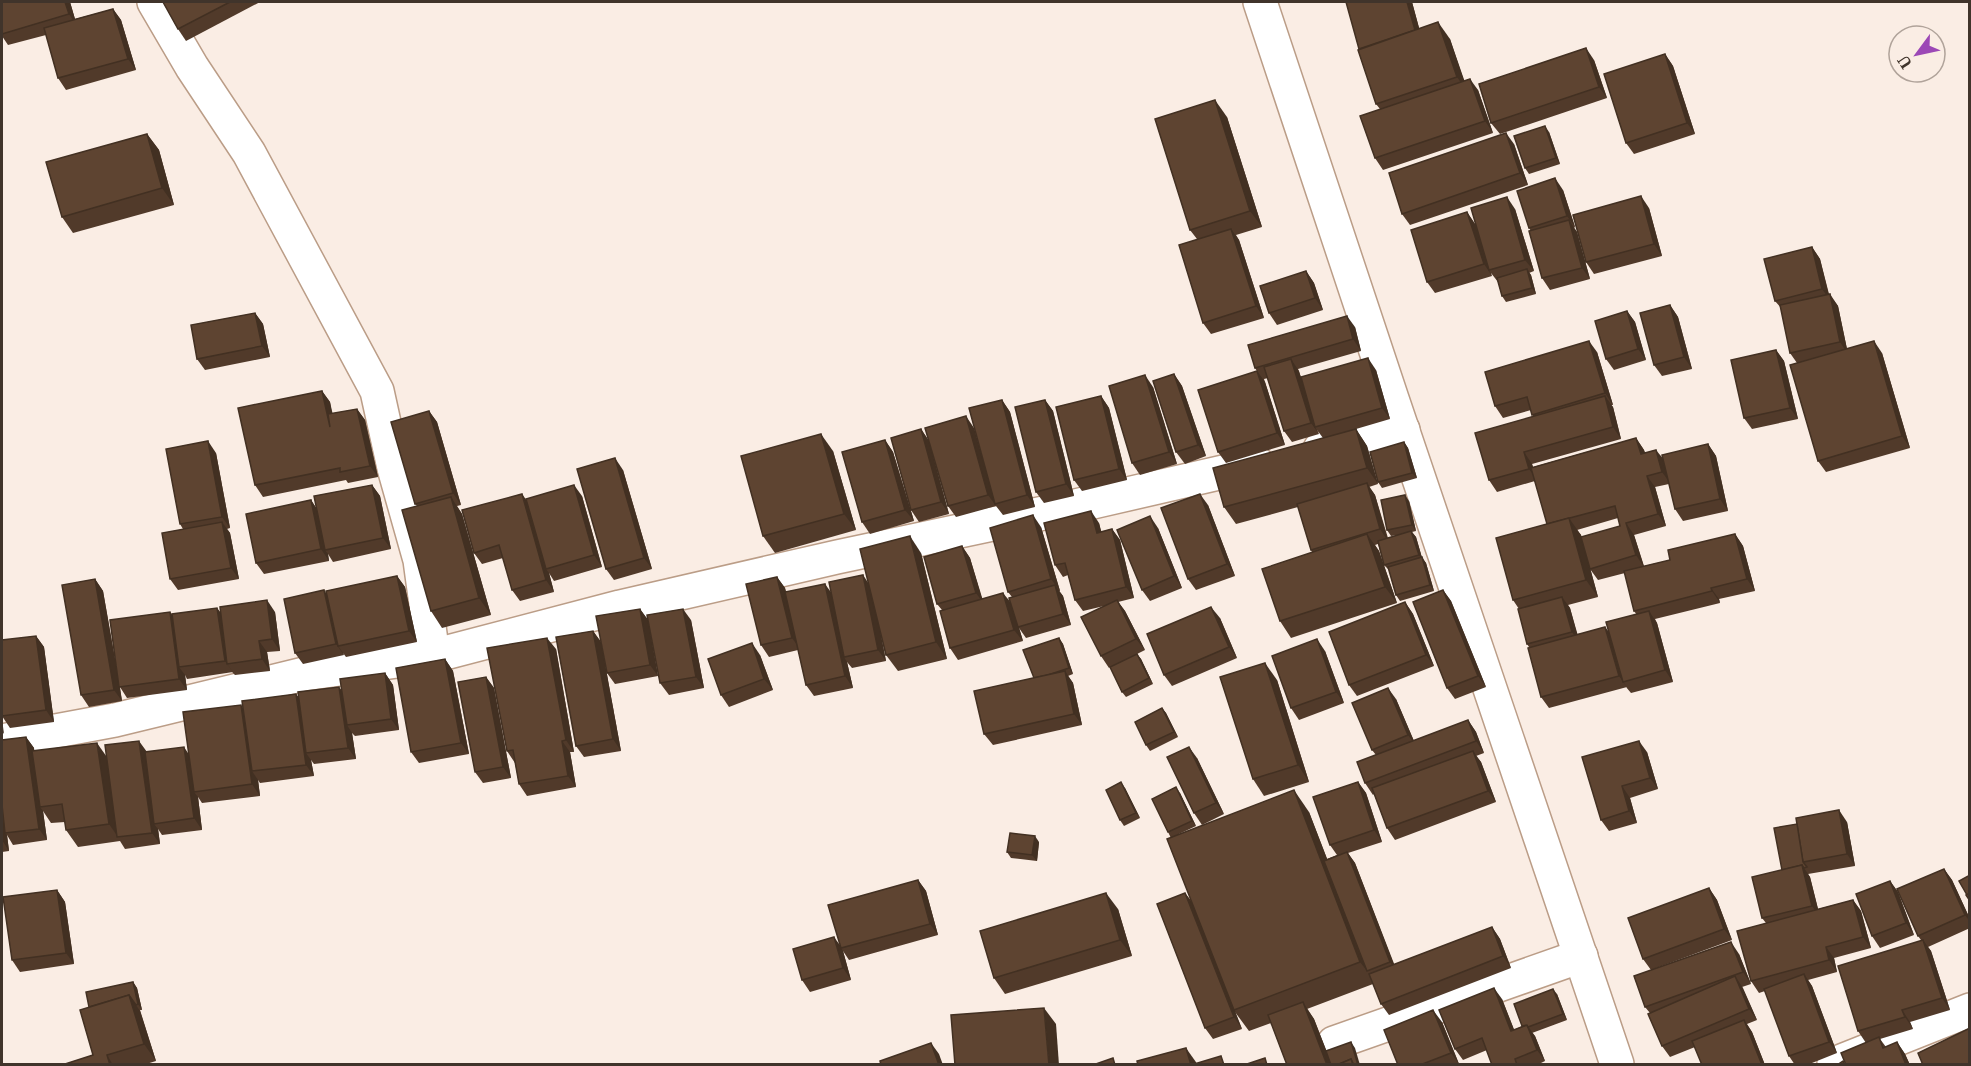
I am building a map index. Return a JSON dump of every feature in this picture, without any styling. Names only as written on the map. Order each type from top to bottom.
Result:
[{"type":"street","points":[[154,2],[192,67],[249,153],[377,391],[394,468],[420,560],[433,656]]},
{"type":"street","points":[[1260,2],[1617,1065]]},
{"type":"street","points":[[2,741],[115,720],[304,674],[433,656],[620,607],[1058,510],[1403,430]]},
{"type":"street","points":[[1334,1043],[1581,956]]},
{"type":"street","points":[[1834,1065],[1970,1010]]},
{"type":"building","points":[[2,2],[65,2],[69,14],[2,34]]},
{"type":"building","points":[[163,2],[230,2],[178,29]]},
{"type":"building","points":[[1346,2],[1407,2],[1415,30],[1359,49]]},
{"type":"building","points":[[113,9],[128,59],[58,78],[44,28]]},
{"type":"building","points":[[1438,22],[1457,77],[1376,104],[1358,50]]},
{"type":"building","points":[[1586,48],[1599,87],[1491,123],[1479,84]]},
{"type":"building","points":[[1665,54],[1687,123],[1626,143],[1604,74]]},
{"type":"building","points":[[1470,79],[1485,121],[1375,158],[1360,116]]},
{"type":"building","points":[[1215,100],[1250,211],[1190,230],[1155,119]]},
{"type":"building","points":[[1545,126],[1556,158],[1525,168],[1514,136]]},
{"type":"building","points":[[1506,133],[1520,173],[1402,214],[1389,173]]},
{"type":"building","points":[[147,134],[162,188],[62,217],[46,162]]},
{"type":"building","points":[[1555,178],[1567,216],[1529,228],[1517,191]]},
{"type":"building","points":[[1641,196],[1654,244],[1586,262],[1573,215]]},
{"type":"building","points":[[1507,197],[1525,260],[1489,270],[1471,208]]},
{"type":"building","points":[[1467,212],[1484,264],[1427,282],[1411,230]]},
{"type":"building","points":[[1569,220],[1582,268],[1542,278],[1529,231]]},
{"type":"building","points":[[1231,229],[1256,306],[1203,323],[1179,245]]},
{"type":"building","points":[[1812,247],[1822,289],[1775,301],[1764,259]]},
{"type":"building","points":[[1527,269],[1532,288],[1502,296],[1497,278]]},
{"type":"building","points":[[1306,271],[1315,298],[1269,313],[1260,286]]},
{"type":"building","points":[[1830,294],[1840,342],[1790,353],[1780,305]]},
{"type":"building","points":[[1670,305],[1684,357],[1654,365],[1640,313]]},
{"type":"building","points":[[1627,311],[1638,349],[1606,359],[1595,321]]},
{"type":"building","points":[[255,313],[262,346],[197,359],[191,325]]},
{"type":"building","points":[[1347,316],[1353,339],[1255,368],[1248,345]]},
{"type":"building","points":[[1589,341],[1605,393],[1532,415],[1527,397],[1495,406],[1485,372]]},
{"type":"building","points":[[1874,341],[1902,436],[1818,461],[1790,365]]},
{"type":"building","points":[[1776,350],[1790,408],[1744,418],[1731,360]]},
{"type":"building","points":[[1368,358],[1382,408],[1315,427],[1301,377]]},
{"type":"building","points":[[1291,359],[1311,423],[1284,431],[1264,367]]},
{"type":"building","points":[[1257,371],[1277,433],[1218,452],[1198,390]]},
{"type":"building","points":[[1174,374],[1198,445],[1176,452],[1153,381]]},
{"type":"building","points":[[1145,375],[1169,452],[1132,463],[1109,386]]},
{"type":"building","points":[[322,391],[330,427],[328,414],[357,409],[370,466],[340,472],[340,468],[255,485],[238,408]]},
{"type":"building","points":[[1101,396],[1119,469],[1074,480],[1056,407]]},
{"type":"building","points":[[1605,396],[1613,427],[1524,452],[1529,469],[1489,480],[1475,433]]},
{"type":"building","points":[[1002,400],[1027,495],[995,504],[969,408]]},
{"type":"building","points":[[1045,400],[1066,484],[1036,492],[1015,407]]},
{"type":"building","points":[[429,411],[453,493],[415,504],[391,422]]},
{"type":"building","points":[[966,416],[988,495],[948,506],[925,428]]},
{"type":"building","points":[[921,429],[941,502],[911,510],[891,438]]},
{"type":"building","points":[[1356,429],[1367,468],[1224,507],[1213,468]]},
{"type":"building","points":[[821,434],[844,514],[763,536],[741,456]]},
{"type":"building","points":[[1636,438],[1641,454],[1656,450],[1662,472],[1647,476],[1658,514],[1626,523],[1636,555],[1590,569],[1581,537],[1620,526],[1615,506],[1547,524],[1531,468]]},
{"type":"building","points":[[885,440],[905,510],[862,522],[842,452]]},
{"type":"building","points":[[208,441],[222,517],[180,524],[166,449]]},
{"type":"building","points":[[1404,442],[1412,473],[1378,482],[1370,452]]},
{"type":"building","points":[[1708,444],[1720,499],[1675,509],[1662,455]]},
{"type":"building","points":[[615,458],[644,558],[606,569],[577,469]]},
{"type":"building","points":[[1367,483],[1380,529],[1311,550],[1297,504]]},
{"type":"building","points":[[372,485],[383,538],[325,550],[314,496]]},
{"type":"building","points":[[574,485],[594,555],[546,569],[526,499]]},
{"type":"building","points":[[522,494],[546,580],[512,590],[499,545],[474,553],[462,510]]},
{"type":"building","points":[[1200,494],[1227,564],[1188,579],[1161,508]]},
{"type":"building","points":[[1405,495],[1412,525],[1387,530],[1381,500]]},
{"type":"building","points":[[451,497],[479,598],[431,611],[402,510]]},
{"type":"building","points":[[311,500],[321,549],[256,563],[246,514]]},
{"type":"building","points":[[1091,511],[1097,533],[1112,529],[1126,587],[1075,600],[1065,563],[1055,565],[1044,523]]},
{"type":"building","points":[[1033,515],[1051,579],[1008,592],[990,528]]},
{"type":"building","points":[[1150,516],[1174,576],[1142,590],[1117,530]]},
{"type":"building","points":[[1569,518],[1586,580],[1513,600],[1496,538]]},
{"type":"building","points":[[222,522],[231,568],[170,579],[162,533]]},
{"type":"building","points":[[1411,531],[1419,555],[1384,565],[1378,541]]},
{"type":"building","points":[[1367,534],[1385,587],[1280,621],[1262,569]]},
{"type":"building","points":[[1735,534],[1747,579],[1711,588],[1712,591],[1634,611],[1624,571],[1670,560],[1668,550]]},
{"type":"building","points":[[910,536],[936,642],[886,655],[860,549]]},
{"type":"building","points":[[962,546],[976,593],[937,604],[924,557]]},
{"type":"building","points":[[1422,557],[1430,585],[1396,595],[1388,567]]},
{"type":"building","points":[[863,575],[878,650],[844,657],[829,582]]},
{"type":"building","points":[[397,576],[409,631],[338,646],[326,591]]},
{"type":"building","points":[[777,577],[792,638],[761,645],[746,584]]},
{"type":"building","points":[[95,579],[114,690],[81,695],[62,585]]},
{"type":"building","points":[[825,584],[845,676],[806,685],[785,592]]},
{"type":"building","points":[[1055,585],[1063,614],[1018,627],[1009,598]]},
{"type":"building","points":[[324,590],[336,644],[295,653],[284,599]]},
{"type":"building","points":[[1443,590],[1478,676],[1447,688],[1413,602]]},
{"type":"building","points":[[1003,593],[1014,630],[950,648],[940,611]]},
{"type":"building","points":[[1562,597],[1572,632],[1527,644],[1518,609]]},
{"type":"building","points":[[267,600],[272,639],[259,641],[262,659],[227,664],[220,607]]},
{"type":"building","points":[[1117,600],[1136,639],[1101,656],[1081,617]]},
{"type":"building","points":[[1405,602],[1426,655],[1349,685],[1329,632]]},
{"type":"building","points":[[1211,607],[1229,647],[1164,675],[1147,634]]},
{"type":"building","points":[[217,608],[225,661],[179,667],[172,614]]},
{"type":"building","points":[[640,609],[650,665],[607,673],[596,616]]},
{"type":"building","points":[[683,609],[696,677],[660,683],[647,615]]},
{"type":"building","points":[[1649,611],[1665,670],[1623,682],[1606,622]]},
{"type":"building","points":[[170,612],[179,679],[119,687],[110,620]]},
{"type":"building","points":[[1605,627],[1619,676],[1541,697],[1528,648]]},
{"type":"building","points":[[593,631],[613,739],[576,746],[556,637]]},
{"type":"building","points":[[36,636],[46,710],[2,716],[2,640]]},
{"type":"building","points":[[547,638],[566,740],[562,741],[568,776],[519,784],[513,750],[507,751],[487,648]]},
{"type":"building","points":[[1059,638],[1069,668],[1034,678],[1023,650]]},
{"type":"building","points":[[1317,639],[1336,692],[1291,708],[1272,656]]},
{"type":"building","points":[[752,643],[764,679],[721,695],[708,659]]},
{"type":"building","points":[[1137,654],[1149,678],[1122,692],[1110,667]]},
{"type":"building","points":[[445,659],[461,743],[411,752],[396,668]]},
{"type":"building","points":[[1265,663],[1298,765],[1253,779],[1220,677]]},
{"type":"building","points":[[1065,671],[1074,714],[984,734],[974,691]]},
{"type":"building","points":[[385,673],[391,719],[347,725],[340,679]]},
{"type":"building","points":[[486,677],[503,767],[475,772],[458,682]]},
{"type":"building","points":[[339,687],[348,748],[306,753],[298,692]]},
{"type":"building","points":[[1388,688],[1408,735],[1372,750],[1352,703]]},
{"type":"building","points":[[296,694],[306,765],[252,771],[242,701]]},
{"type":"building","points":[[241,705],[252,784],[194,792],[183,712]]},
{"type":"building","points":[[1162,708],[1174,732],[1146,745],[1135,722]]},
{"type":"building","points":[[1468,720],[1476,741],[1365,783],[1357,762]]},
{"type":"building","points":[[26,737],[39,829],[5,833],[2,805],[2,740]]},
{"type":"building","points":[[139,741],[152,833],[117,837],[105,745]]},
{"type":"building","points":[[1639,741],[1650,778],[1622,786],[1629,811],[1601,820],[1582,757]]},
{"type":"building","points":[[97,743],[109,824],[66,830],[62,804],[40,807],[32,751]]},
{"type":"building","points":[[184,747],[194,818],[154,824],[145,752]]},
{"type":"building","points":[[1189,747],[1216,803],[1194,813],[1167,757]]},
{"type":"building","points":[[1473,751],[1488,791],[1387,828],[1372,788]]},
{"type":"building","points":[[1121,782],[1136,813],[1120,820],[1106,790]]},
{"type":"building","points":[[1358,782],[1374,830],[1330,845],[1313,797]]},
{"type":"building","points":[[1176,787],[1192,821],[1168,832],[1152,799]]},
{"type":"building","points":[[1294,790],[1360,962],[1234,1010],[1167,839]]},
{"type":"building","points":[[1839,810],[1847,854],[1803,862],[1796,818]]},
{"type":"building","points":[[1797,824],[1803,862],[1807,867],[1804,868],[1802,865],[1782,870],[1774,828]]},
{"type":"building","points":[[1010,833],[1035,836],[1032,855],[1007,852]]},
{"type":"building","points":[[1347,852],[1390,962],[1367,971],[1324,861]]},
{"type":"building","points":[[1802,865],[1812,906],[1762,918],[1752,877]]},
{"type":"building","points":[[1944,869],[1965,915],[1918,936],[1897,889]]},
{"type":"building","points":[[1970,875],[1970,893],[1967,895],[1959,881]]},
{"type":"building","points":[[918,880],[930,924],[841,948],[828,905]]},
{"type":"building","points":[[1890,881],[1906,923],[1872,936],[1856,894]]},
{"type":"building","points":[[1709,888],[1724,929],[1643,959],[1628,918]]},
{"type":"building","points":[[57,890],[66,953],[12,960],[3,897]]},
{"type":"building","points":[[1106,893],[1120,940],[994,978],[980,931]]},
{"type":"building","points":[[1185,893],[1234,1017],[1205,1028],[1157,904]]},
{"type":"building","points":[[1853,900],[1863,937],[1826,947],[1829,960],[1751,981],[1737,931]]},
{"type":"building","points":[[1492,927],[1503,956],[1381,1004],[1369,974]]},
{"type":"building","points":[[834,937],[843,968],[802,980],[793,949]]},
{"type":"building","points":[[1923,940],[1942,998],[1902,1010],[1905,1017],[1858,1031],[1838,966]]},
{"type":"building","points":[[1731,942],[1743,972],[1645,1007],[1634,976]]},
{"type":"building","points":[[1804,974],[1829,1042],[1789,1056],[1764,989]]},
{"type":"building","points":[[1735,976],[1749,1009],[1662,1046],[1648,1014]]},
{"type":"building","points":[[133,982],[138,1004],[136,1005],[129,995],[89,1007],[86,992]]},
{"type":"building","points":[[1494,988],[1511,1031],[1527,1025],[1537,1050],[1515,1059],[1517,1065],[1492,1065],[1482,1038],[1455,1049],[1439,1010]]},
{"type":"building","points":[[1553,989],[1563,1014],[1528,1027],[1527,1025],[1522,1026],[1514,1004]]},
{"type":"building","points":[[129,995],[144,1044],[107,1055],[110,1065],[62,1065],[93,1055],[80,1010]]},
{"type":"building","points":[[1303,1002],[1327,1065],[1287,1065],[1268,1015]]},
{"type":"building","points":[[1044,1008],[1049,1065],[955,1065],[951,1015]]},
{"type":"building","points":[[1433,1010],[1451,1053],[1420,1065],[1398,1065],[1384,1030]]},
{"type":"building","points":[[1744,1020],[1762,1065],[1702,1065],[1692,1041]]},
{"type":"building","points":[[1970,1028],[1970,1065],[1923,1065],[1918,1053]]},
{"type":"building","points":[[1879,1037],[1883,1048],[1897,1042],[1906,1065],[1846,1065],[1841,1053]]},
{"type":"building","points":[[1351,1042],[1358,1065],[1354,1065],[1351,1059],[1331,1065],[1326,1051]]},
{"type":"building","points":[[931,1043],[939,1065],[881,1065],[880,1061]]},
{"type":"building","points":[[1186,1048],[1191,1065],[1138,1065],[1137,1061]]},
{"type":"building","points":[[1221,1056],[1224,1065],[1191,1065]]},
{"type":"building","points":[[1113,1058],[1115,1065],[1093,1065]]},
{"type":"building","points":[[1265,1058],[1267,1065],[1244,1065]]},
{"type":"building","points":[[1351,1059],[1353,1065],[1337,1065]]}]
